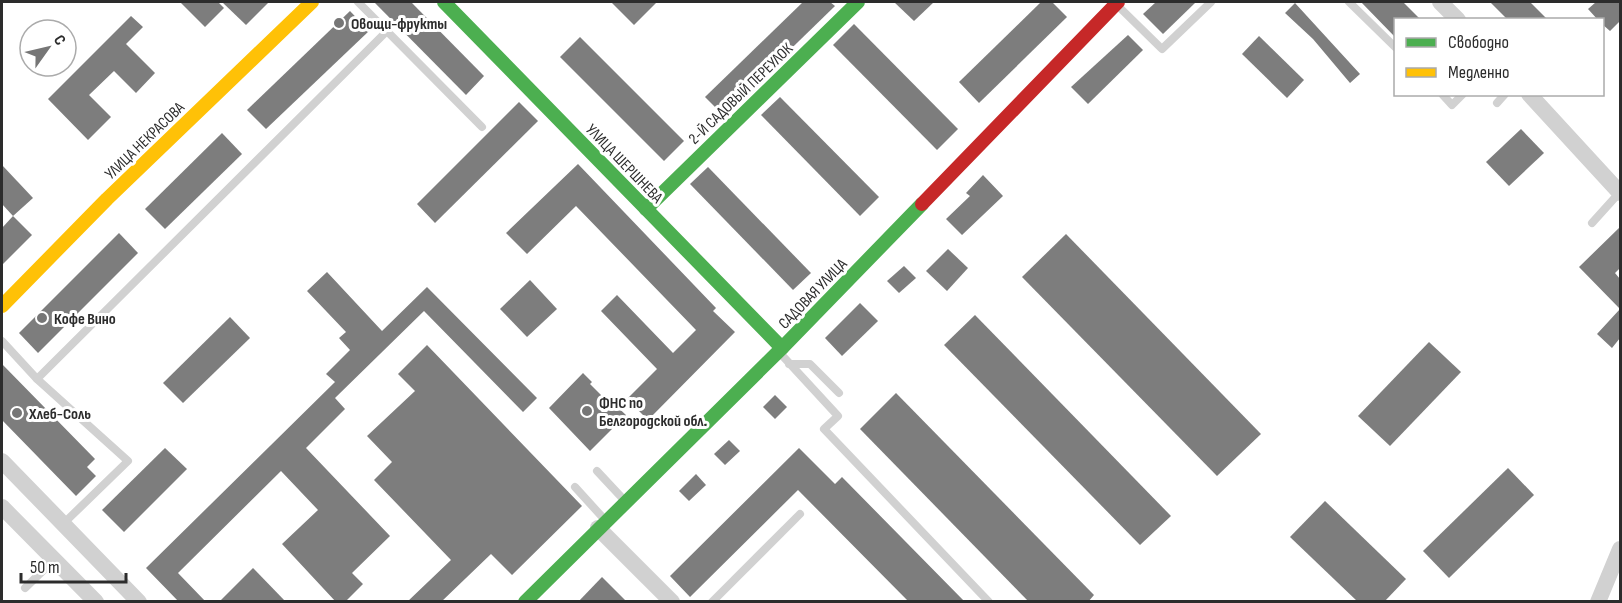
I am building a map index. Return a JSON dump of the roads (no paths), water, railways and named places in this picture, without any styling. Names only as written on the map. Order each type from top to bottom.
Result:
[{"type":"street","name":"УЛИЦА НЕКРАСОВА","points":[[2,306],[117,189],[312,2]]},
{"type":"street","name":"УЛИЦА ШЕРШНЕВА","points":[[444,2],[780,350]]},
{"type":"street","name":"2-Й САДОВЫЙ ПЕРЕУЛОК","points":[[646,209],[858,2]]},
{"type":"street","points":[[1440,2],[1456,18]]},
{"type":"street","name":"САДОВАЯ УЛИЦА","points":[[525,602],[780,350],[1117,3]]},
{"type":"street","points":[[1531,96],[1620,193]]},
{"type":"street","points":[[2,461],[139,602]]},
{"type":"street","points":[[2,507],[96,602]]},
{"type":"street","points":[[602,524],[672,602]]},
{"type":"street","points":[[1598,602],[1620,549]]},
{"type":"lane","points":[[358,2],[482,127]]},
{"type":"lane","points":[[1117,3],[1162,49],[1211,2]]},
{"type":"lane","points":[[1349,2],[1394,47]]},
{"type":"lane","points":[[37,379],[387,31]]},
{"type":"lane","points":[[1444,96],[1452,105],[1461,96]]},
{"type":"lane","points":[[1497,103],[1503,96]]},
{"type":"lane","points":[[1592,223],[1620,193]]},
{"type":"lane","points":[[2,341],[37,379],[128,461],[63,524]]},
{"type":"lane","points":[[780,350],[789,364],[838,416],[824,429],[989,602]]},
{"type":"lane","points":[[789,364],[810,364],[839,393]]},
{"type":"lane","points":[[597,471],[625,501]]},
{"type":"lane","points":[[575,487],[602,524]]},
{"type":"lane","points":[[712,602],[800,514]]},
{"type":"lane","points":[[25,588],[54,560]]},
{"type":"place","name":"Овощи-фрукты","points":[[339,23]]},
{"type":"place","name":"Кофе Вино","points":[[42,318]]},
{"type":"place","name":"ФНС по Белгородской обл.","points":[[587,411]]},
{"type":"place","name":"Хлеб-Соль","points":[[17,413]]}]
